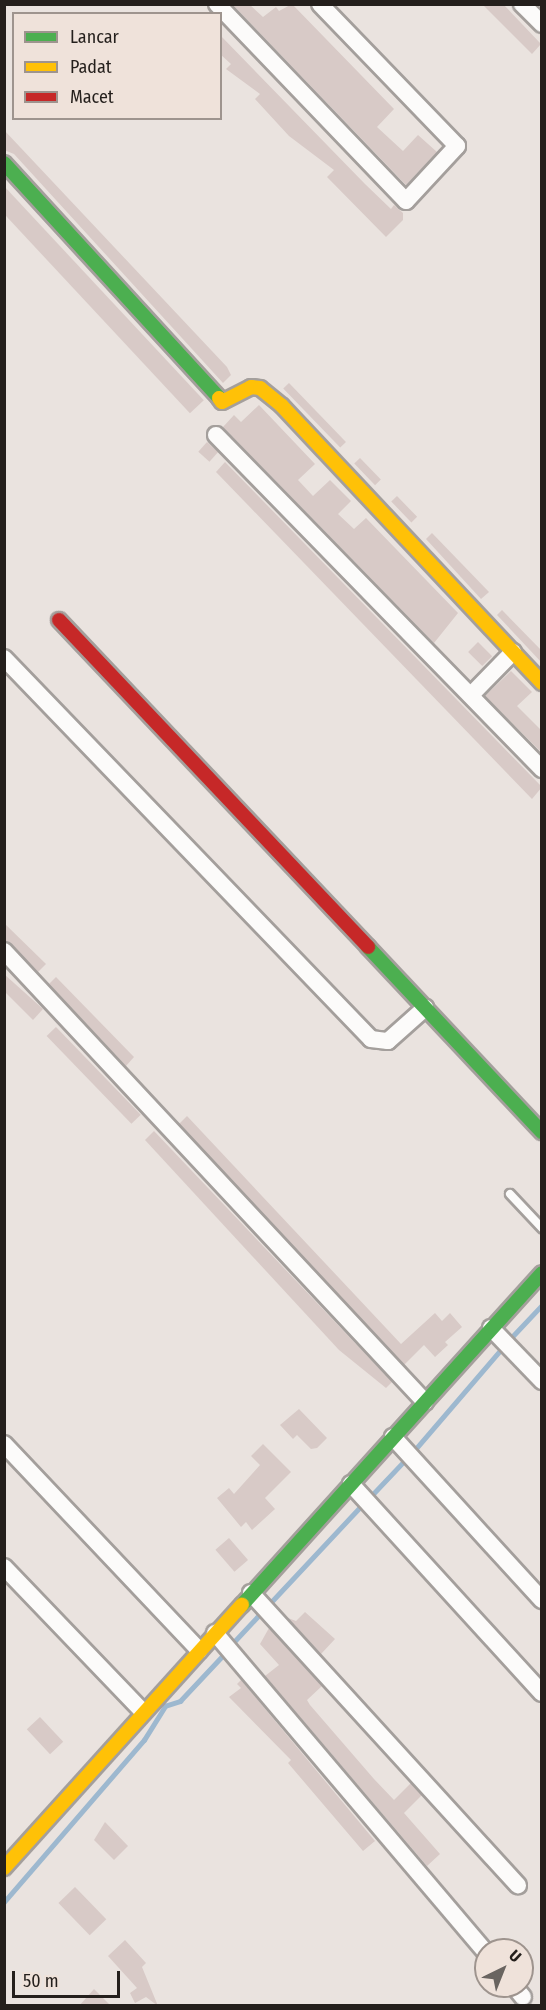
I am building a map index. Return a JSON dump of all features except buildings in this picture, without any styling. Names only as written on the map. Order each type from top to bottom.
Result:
[{"type":"street","points":[[217,4],[406,201],[457,146],[320,4]]},
{"type":"street","points":[[522,4],[542,24]]},
{"type":"street","points":[[4,163],[222,402],[251,387],[260,388],[282,406],[542,683]]},
{"type":"street","points":[[216,435],[542,769]]},
{"type":"street","points":[[59,620],[542,1132]]},
{"type":"street","points":[[471,695],[513,652]]},
{"type":"street","points":[[4,658],[371,1039],[388,1041],[425,1008]]},
{"type":"street","points":[[4,951],[425,1402]]},
{"type":"street","points":[[4,1868],[199,1650],[217,1635],[398,1442],[425,1402],[495,1333],[542,1273]]},
{"type":"street","points":[[495,1333],[542,1381]]},
{"type":"street","points":[[398,1442],[542,1600]]},
{"type":"street","points":[[4,1444],[199,1650]]},
{"type":"street","points":[[355,1489],[542,1693]]},
{"type":"street","points":[[4,1567],[143,1712]]},
{"type":"street","points":[[254,1596],[518,1885]]},
{"type":"street","points":[[217,1635],[474,1939]]},
{"type":"lane","points":[[510,1194],[542,1228]]},
{"type":"waterway","points":[[509,1340],[542,1305]]},
{"type":"waterway","points":[[413,1452],[503,1347]]},
{"type":"waterway","points":[[370,1497],[407,1458]]},
{"type":"waterway","points":[[230,1646],[364,1503]]},
{"type":"waterway","points":[[4,1902],[144,1740],[165,1706],[180,1701],[225,1653]]},
{"type":"traffic: fast","points":[[4,163],[219,398]]},
{"type":"traffic: fast","points":[[368,947],[542,1132]]},
{"type":"traffic: fast","points":[[242,1605],[542,1273]]},
{"type":"traffic: slow","points":[[219,398],[222,402],[251,387],[260,388],[282,406],[542,683]]},
{"type":"traffic: slow","points":[[4,1868],[242,1605]]},
{"type":"traffic: jam","points":[[59,620],[368,947]]}]
